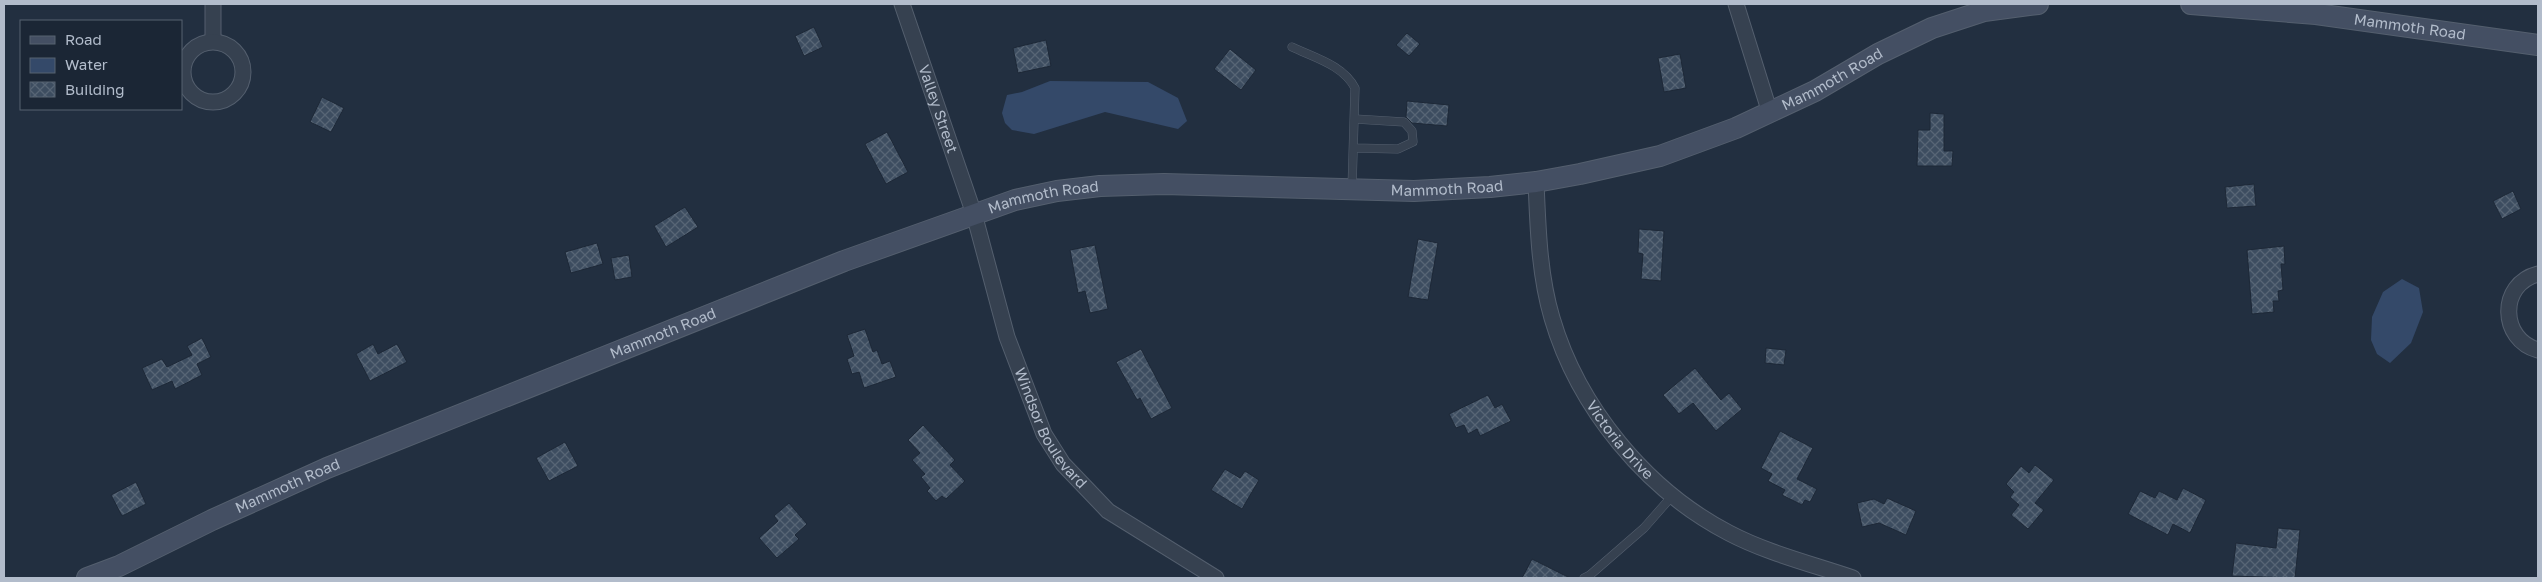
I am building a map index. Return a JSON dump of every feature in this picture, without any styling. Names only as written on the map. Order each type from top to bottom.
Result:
[{"type":"main road","name":"Mammoth Road","points":[[87,578],[119,566],[212,520],[327,468],[844,261],[1015,200],[1057,191],[1100,186],[1164,184],[1414,191],[1536,182],[1660,156],[1695,145],[1770,113],[1815,91],[1878,54],[1932,28],[1984,11],[2038,4]]},
{"type":"main road","name":"Mammoth Road","points":[[2191,4],[2316,14],[2538,45]]},
{"type":"street","points":[[212,4],[213,41]]},
{"type":"street","name":"Valley Street","points":[[902,4],[974,214]]},
{"type":"street","points":[[1736,4],[1770,113]]},
{"type":"street","points":[[213,41],[233,48],[240,56],[243,71],[240,86],[234,95],[215,103],[196,97],[184,82],[182,72],[188,54],[204,42],[213,41]]},
{"type":"street","name":"Victoria Drive","points":[[1536,182],[1541,262],[1552,318],[1564,350],[1591,401],[1614,435],[1634,459],[1672,495],[1729,533],[1759,546],[1853,578]]},
{"type":"street","name":"Windsor Boulevard","points":[[974,214],[1007,337],[1020,375],[1044,434],[1063,464],[1108,512],[1216,578]]},
{"type":"street","points":[[2538,274],[2528,278],[2516,289],[2511,297],[2508,314],[2513,331],[2518,338],[2525,344],[2538,350]]},
{"type":"lane","points":[[1292,47],[1341,70],[1349,77],[1355,88],[1352,190]]},
{"type":"lane","points":[[1354,148],[1398,149],[1412,142],[1412,131],[1404,122],[1355,119]]},
{"type":"lane","points":[[1584,578],[1590,576],[1644,528],[1672,495]]},
{"type":"water","points":[[1050,81],[1148,82],[1178,98],[1187,121],[1178,129],[1105,112],[1034,134],[1012,130],[1005,123],[1002,113],[1007,95],[1022,92]]},
{"type":"water","points":[[2402,279],[2419,288],[2423,312],[2411,343],[2390,363],[2377,354],[2371,340],[2372,317],[2383,292]]},
{"type":"building","points":[[814,27],[823,47],[804,56],[795,36]]},
{"type":"building","points":[[1407,33],[1420,44],[1409,56],[1396,45]]},
{"type":"building","points":[[1046,40],[1051,66],[1018,73],[1013,48]]},
{"type":"building","points":[[1230,49],[1256,70],[1241,90],[1214,69]]},
{"type":"building","points":[[1680,54],[1686,88],[1664,92],[1658,58]]},
{"type":"building","points":[[322,97],[344,108],[331,132],[310,122]]},
{"type":"building","points":[[1407,101],[1449,105],[1447,126],[1412,123],[1406,117]]},
{"type":"building","points":[[1930,113],[1944,114],[1944,151],[1953,151],[1952,166],[1917,166],[1918,130],[1930,130]]},
{"type":"building","points":[[887,132],[908,172],[886,184],[865,144]]},
{"type":"building","points":[[2254,184],[2256,206],[2227,208],[2225,187]]},
{"type":"building","points":[[2513,191],[2521,209],[2502,219],[2493,201]]},
{"type":"building","points":[[685,207],[698,227],[666,247],[654,226]]},
{"type":"building","points":[[1639,229],[1664,231],[1661,281],[1641,279],[1643,254],[1638,253]]},
{"type":"building","points":[[1418,239],[1438,243],[1428,300],[1408,297]]},
{"type":"building","points":[[597,243],[603,264],[571,273],[565,252]]},
{"type":"building","points":[[1095,245],[1108,309],[1090,313],[1085,291],[1078,293],[1070,250]]},
{"type":"building","points":[[2284,246],[2285,264],[2281,264],[2283,290],[2278,291],[2279,301],[2273,301],[2274,312],[2252,314],[2247,250]]},
{"type":"building","points":[[629,255],[632,277],[615,280],[611,258]]},
{"type":"building","points":[[865,329],[873,352],[877,350],[882,364],[890,361],[896,377],[864,388],[859,372],[852,374],[847,359],[854,356],[847,335]]},
{"type":"building","points":[[202,338],[211,357],[197,364],[202,375],[175,389],[172,381],[152,390],[142,368],[162,359],[167,367],[192,355],[187,346]]},
{"type":"building","points":[[373,344],[378,354],[397,344],[407,362],[370,381],[356,354]]},
{"type":"building","points":[[1766,348],[1786,350],[1784,365],[1765,363]]},
{"type":"building","points":[[1141,349],[1172,408],[1151,419],[1140,398],[1137,400],[1116,362]]},
{"type":"building","points":[[1695,368],[1721,400],[1729,393],[1742,409],[1716,431],[1693,403],[1679,414],[1663,395]]},
{"type":"building","points":[[1488,395],[1495,408],[1502,404],[1511,421],[1480,436],[1477,429],[1468,434],[1464,425],[1456,428],[1449,414]]},
{"type":"building","points":[[923,425],[955,460],[950,465],[965,481],[946,499],[942,496],[936,501],[927,491],[930,488],[921,477],[925,474],[912,460],[920,453],[908,440]]},
{"type":"building","points":[[1780,431],[1813,448],[1797,479],[1817,489],[1810,502],[1805,500],[1802,505],[1782,495],[1785,490],[1768,481],[1772,474],[1761,468]]},
{"type":"building","points":[[565,442],[578,466],[549,481],[536,458]]},
{"type":"building","points":[[2035,465],[2054,480],[2035,503],[2044,510],[2028,529],[2011,515],[2019,505],[2010,497],[2014,492],[2006,484],[2021,466],[2029,473]]},
{"type":"building","points":[[1225,469],[1240,478],[1245,471],[1259,480],[1242,509],[1211,490]]},
{"type":"building","points":[[136,482],[146,504],[122,516],[111,495]]},
{"type":"building","points":[[2183,488],[2206,500],[2190,533],[2173,524],[2168,535],[2128,514],[2140,491],[2155,498],[2159,491],[2177,500]]},
{"type":"building","points":[[1887,498],[1916,511],[1906,535],[1879,523],[1862,527],[1857,503],[1874,499],[1884,504]]},
{"type":"building","points":[[789,503],[807,524],[795,535],[799,539],[777,558],[759,538],[778,521],[774,516]]},
{"type":"building","points":[[2278,528],[2300,530],[2295,578],[2232,576],[2236,543],[2276,548]]},
{"type":"building","points":[[1532,559],[1570,578],[1522,578]]}]
